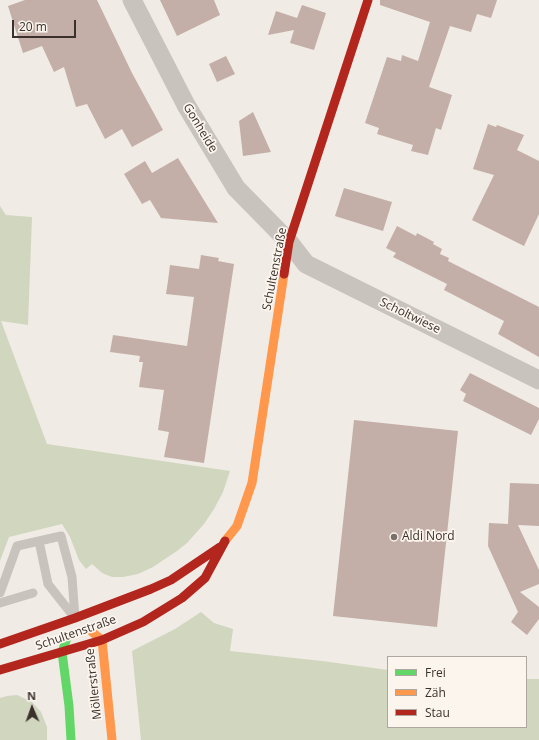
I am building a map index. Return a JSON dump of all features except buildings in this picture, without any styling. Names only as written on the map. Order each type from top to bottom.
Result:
[{"type":"main road","name":"Schultenstraße","points":[[0,670],[102,640],[143,622],[182,598],[205,578],[222,545],[237,526],[252,484],[289,242],[368,0]]},
{"type":"main road","name":"Schultenstraße","points":[[0,644],[81,623],[171,580],[222,545]]},
{"type":"main road","name":"Möllerstraße","points":[[81,623],[102,640],[112,740]]},
{"type":"main road","points":[[71,740],[69,706],[62,652],[81,623]]},
{"type":"street","name":"Gonheide","points":[[132,0],[186,105],[236,188],[289,242]]},
{"type":"street","name":"Scholtwiese","points":[[289,242],[306,264],[539,380]]},
{"type":"lane","points":[[0,593],[17,546],[61,536],[72,577],[81,623]]},
{"type":"lane","points":[[39,541],[48,584],[81,623]]},
{"type":"lane","points":[[0,603],[33,593]]},
{"type":"green space","points":[[0,206],[6,215],[32,217],[28,325],[1,321],[47,444],[230,471],[223,492],[204,524],[187,543],[177,551],[153,567],[138,574],[123,577],[112,577],[102,573],[92,564],[86,569],[79,560],[70,537],[62,524],[9,537],[0,561]]},
{"type":"green space","points":[[201,612],[214,623],[233,629],[230,651],[387,670],[387,728],[527,728],[527,679],[539,679],[539,740],[141,740],[132,651],[175,629]]},
{"type":"green space","points":[[17,695],[32,702],[41,712],[47,727],[47,740],[0,740],[0,698]]},
{"type":"traffic: fast","points":[[67,638],[62,652],[69,706],[71,740]]},
{"type":"traffic: slow","points":[[225,541],[237,526],[252,483],[284,274]]},
{"type":"traffic: slow","points":[[92,632],[102,640],[112,740]]},
{"type":"traffic: jam","points":[[284,274],[289,242],[368,0]]},
{"type":"traffic: jam","points":[[0,670],[102,640],[143,622],[182,598],[205,578],[225,541]]},
{"type":"traffic: jam","points":[[0,644],[75,618],[151,589],[171,580],[220,547]]},
{"type":"place","name":"Aldi Nord","points":[[394,537]]}]
